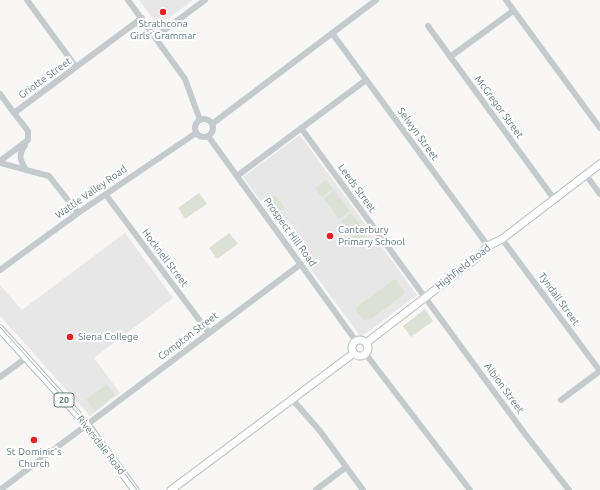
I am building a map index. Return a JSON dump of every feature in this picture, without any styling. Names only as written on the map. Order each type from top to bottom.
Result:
[{"type":"main road","name":"Highfield Road","points":[[366,343],[479,256],[488,246],[502,239],[600,164]]},
{"type":"main road","name":"Riversdale Road","points":[[0,329],[86,425],[135,490]]},
{"type":"main road","points":[[361,340],[366,343],[368,349],[366,354],[359,356],[354,353],[352,346],[356,341],[361,340]]},
{"type":"main road","points":[[171,490],[354,353]]},
{"type":"street","points":[[27,0],[76,67]]},
{"type":"street","points":[[128,0],[185,79],[200,120]]},
{"type":"street","points":[[155,37],[205,0]]},
{"type":"street","points":[[212,124],[376,0]]},
{"type":"street","points":[[506,0],[600,128]]},
{"type":"street","points":[[450,57],[513,11]]},
{"type":"street","name":"Griotte Street","points":[[28,140],[28,131],[14,113],[142,18]]},
{"type":"street","name":"McGregor Street","points":[[428,26],[554,199]]},
{"type":"street","name":"Selwyn Street","points":[[332,33],[488,246]]},
{"type":"street","points":[[237,176],[366,80]]},
{"type":"street","points":[[0,94],[14,113]]},
{"type":"street","points":[[206,119],[212,124],[212,132],[208,136],[202,137],[196,133],[195,126],[200,120],[206,119]]},
{"type":"street","name":"Leeds Street","points":[[301,128],[425,298]]},
{"type":"street","name":"Wattle Valley Road","points":[[0,270],[78,213],[196,133]]},
{"type":"street","name":"Prospect Hill Road","points":[[208,136],[356,341]]},
{"type":"street","points":[[0,162],[28,140]]},
{"type":"street","points":[[26,170],[21,161],[20,152],[28,140]]},
{"type":"street","points":[[0,162],[49,176],[78,213]]},
{"type":"street","points":[[586,175],[600,194]]},
{"type":"street","name":"Hocknell Street","points":[[106,195],[209,333]]},
{"type":"street","name":"Tyndall Street","points":[[502,239],[600,371]]},
{"type":"street","name":"Compton Street","points":[[0,490],[301,264]]},
{"type":"street","name":"Albion Street","points":[[425,298],[569,490]]},
{"type":"street","points":[[366,354],[470,490]]},
{"type":"street","points":[[0,377],[26,358]]},
{"type":"street","points":[[561,400],[600,371]]},
{"type":"street","points":[[292,399],[320,432],[363,490]]},
{"type":"street","points":[[316,490],[346,467]]},
{"type":"shaded area","name":"Strathcona Girls' Grammar","points":[[139,0],[193,0],[161,24],[157,24]]},
{"type":"shaded area","name":"Canterbury Primary School","points":[[300,135],[417,295],[361,337],[243,177]]},
{"type":"shaded area","points":[[326,180],[333,189],[322,197],[315,188]]},
{"type":"shaded area","points":[[334,190],[350,211],[339,219],[324,198]]},
{"type":"shaded area","points":[[199,193],[207,204],[185,219],[178,208]]},
{"type":"shaded area","points":[[276,196],[284,207],[278,211],[270,200]]},
{"type":"shaded area","points":[[351,213],[367,234],[356,242],[341,221]]},
{"type":"shaded area","name":"Siena College","points":[[125,233],[173,298],[94,358],[120,393],[90,416],[0,316],[0,285],[22,310]]},
{"type":"shaded area","points":[[229,233],[238,244],[217,259],[209,248]]},
{"type":"shaded area","points":[[393,280],[396,280],[404,291],[403,295],[371,319],[364,320],[356,310],[357,307]]},
{"type":"shaded area","points":[[425,309],[433,321],[411,337],[403,326]]},
{"type":"shaded area","points":[[107,384],[115,395],[95,411],[86,400]]},
{"type":"tram line","points":[[0,327],[88,425],[137,490]]},
{"type":"place","name":"Strathcona Girls' Grammar","points":[[163,12]]},
{"type":"place","name":"Canterbury Primary School","points":[[330,236]]},
{"type":"place","name":"Siena College","points":[[70,337]]},
{"type":"place","name":"St Dominic's Church","points":[[34,440]]}]
